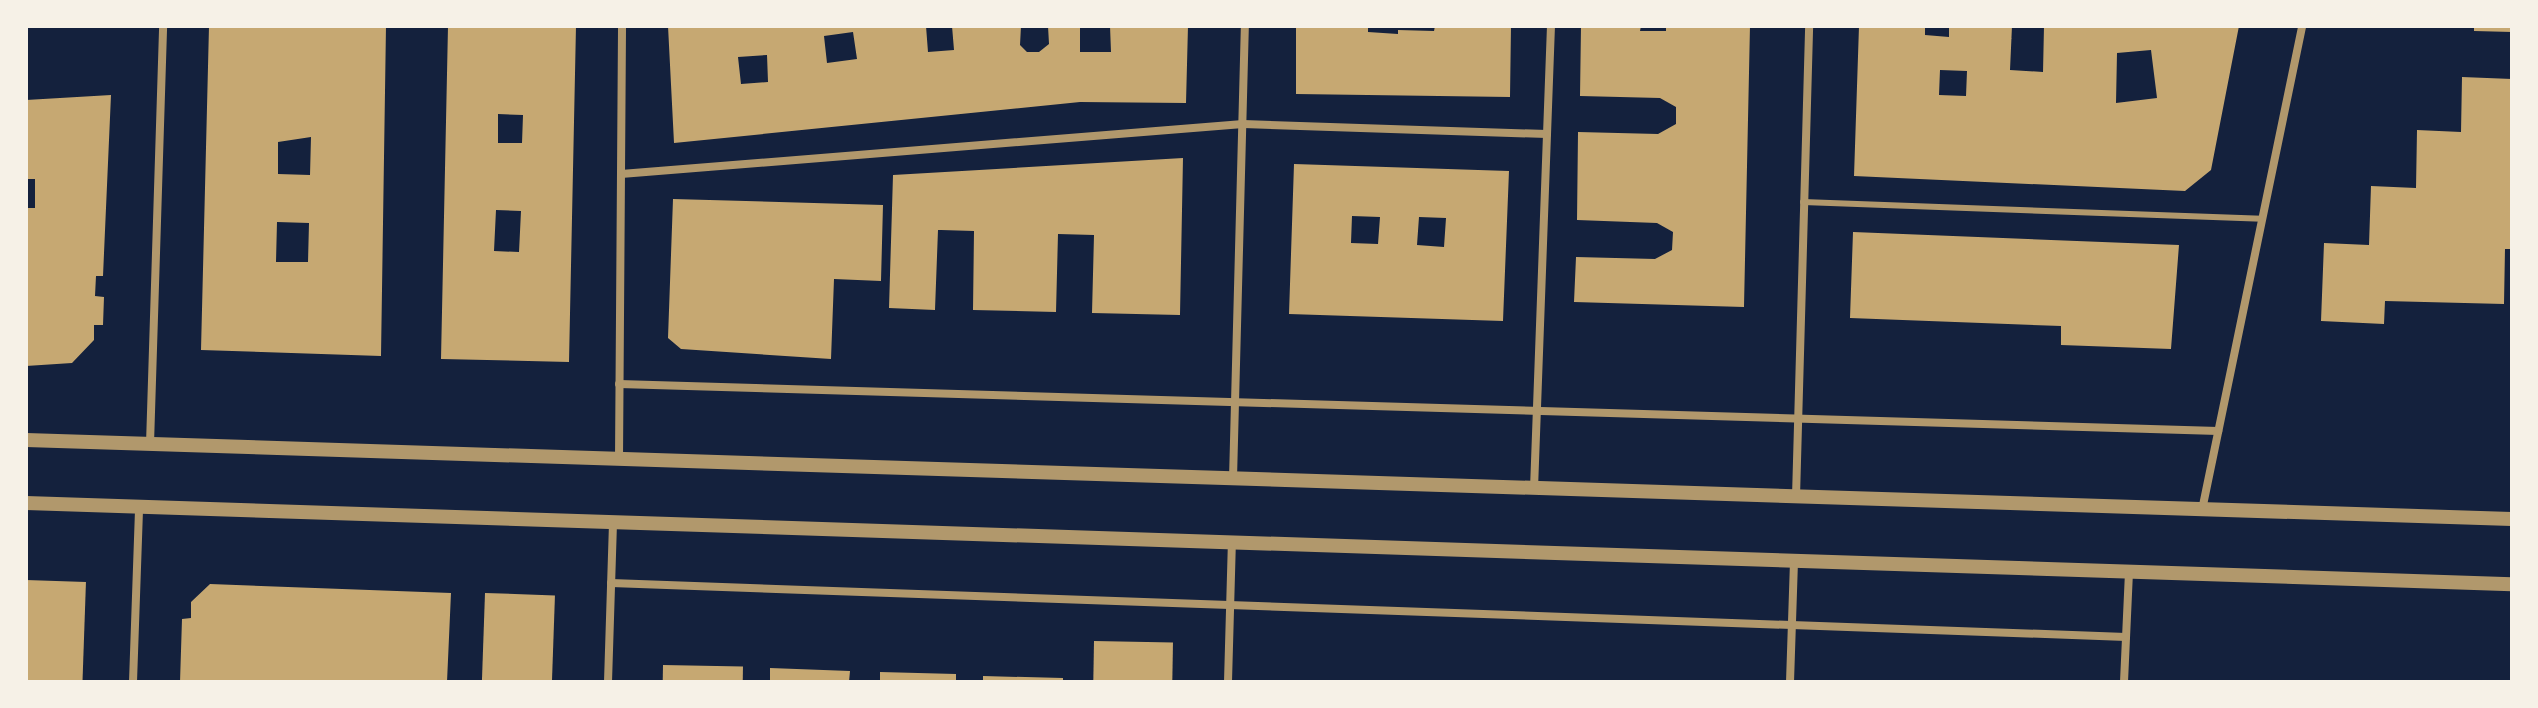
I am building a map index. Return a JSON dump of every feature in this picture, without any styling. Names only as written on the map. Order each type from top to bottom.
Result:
[{"type":"street","points":[[150,444],[163,26]]},
{"type":"street","points":[[619,459],[622,26]]},
{"type":"street","points":[[1233,479],[1245,26]]},
{"type":"street","points":[[1534,489],[1551,26]]},
{"type":"street","points":[[1796,497],[1809,26]]},
{"type":"street","points":[[2202,510],[2302,26]]},
{"type":"street","points":[[621,174],[1243,124],[1547,134]]},
{"type":"street","points":[[619,384],[2218,431]]},
{"type":"street","points":[[26,440],[2512,519]]},
{"type":"street","points":[[26,503],[2512,584]]},
{"type":"street","points":[[133,682],[139,507]]},
{"type":"street","points":[[608,682],[613,523]]},
{"type":"street","points":[[1228,682],[1232,542]]},
{"type":"street","points":[[1790,682],[1794,560]]},
{"type":"street","points":[[2124,682],[2129,571]]},
{"type":"street","points":[[611,583],[2126,637]]},
{"type":"lane","points":[[1803,202],[2262,219]]},
{"type":"building","points":[[209,26],[386,26],[381,356],[201,350]],"holes":[[[311,137],[310,175],[278,174],[278,142]],[[277,222],[309,223],[308,262],[276,262]]]},
{"type":"building","points":[[448,26],[576,26],[569,362],[441,359]],"holes":[[[498,114],[523,115],[522,143],[498,143]],[[496,210],[521,211],[519,252],[494,251]]]},
{"type":"building","points":[[668,26],[926,26],[928,52],[954,50],[952,26],[1021,26],[1020,45],[1027,52],[1039,52],[1049,44],[1048,26],[1080,26],[1080,52],[1111,52],[1110,26],[1188,26],[1186,103],[1080,102],[674,143]],"holes":[[[853,32],[857,59],[827,63],[824,36]],[[767,55],[768,82],[741,84],[738,57]]]},
{"type":"building","points":[[1296,26],[1368,26],[1368,32],[1398,34],[1398,30],[1434,31],[1435,26],[1511,26],[1510,97],[1296,94]]},
{"type":"building","points":[[1581,26],[1641,26],[1640,31],[1666,31],[1666,26],[1750,26],[1744,307],[1574,302],[1576,257],[1655,259],[1672,250],[1673,232],[1657,223],[1577,220],[1578,132],[1658,134],[1676,124],[1676,107],[1660,98],[1580,96]]},
{"type":"building","points":[[1859,26],[1925,26],[1925,35],[1949,37],[1949,26],[2012,26],[2010,70],[2043,72],[2044,26],[2239,26],[2211,170],[2185,191],[1854,176]],"holes":[[[2151,50],[2157,98],[2116,103],[2117,53]],[[1940,70],[1967,71],[1966,96],[1939,95]]]},
{"type":"building","points":[[2474,26],[2512,26],[2512,32],[2474,31]]},
{"type":"building","points":[[2462,77],[2512,79],[2512,249],[2505,249],[2504,304],[2385,301],[2384,324],[2321,321],[2324,243],[2369,245],[2371,186],[2416,188],[2417,130],[2461,132]]},
{"type":"building","points":[[111,95],[103,276],[96,276],[95,296],[104,297],[103,325],[94,325],[94,340],[72,363],[26,366],[26,208],[35,208],[35,179],[26,179],[26,100]]},
{"type":"building","points":[[1183,158],[1180,315],[1092,313],[1094,235],[1058,234],[1056,312],[973,310],[974,231],[941,230],[938,230],[935,310],[889,308],[893,175]]},
{"type":"building","points":[[1294,164],[1509,171],[1503,321],[1289,314]],"holes":[[[1352,216],[1380,217],[1378,244],[1351,243]],[[1419,217],[1446,218],[1444,247],[1417,245]]]},
{"type":"building","points":[[673,199],[883,205],[881,281],[834,279],[831,359],[681,349],[668,338]]},
{"type":"building","points":[[1853,232],[2179,245],[2171,349],[2061,345],[2061,326],[1850,318]]},
{"type":"building","points":[[26,580],[86,582],[82,682],[26,682]]},
{"type":"building","points":[[210,584],[451,593],[447,682],[180,682],[182,619],[191,618],[191,602]]},
{"type":"building","points":[[485,593],[555,595],[552,682],[482,682]]},
{"type":"building","points":[[1094,641],[1173,642],[1172,682],[1093,682]]},
{"type":"building","points":[[663,665],[743,666],[743,682],[663,682]]},
{"type":"building","points":[[770,668],[850,671],[849,682],[770,682]]},
{"type":"building","points":[[880,672],[956,674],[956,682],[880,682]]},
{"type":"building","points":[[983,676],[1063,678],[1063,682],[983,682]]}]
